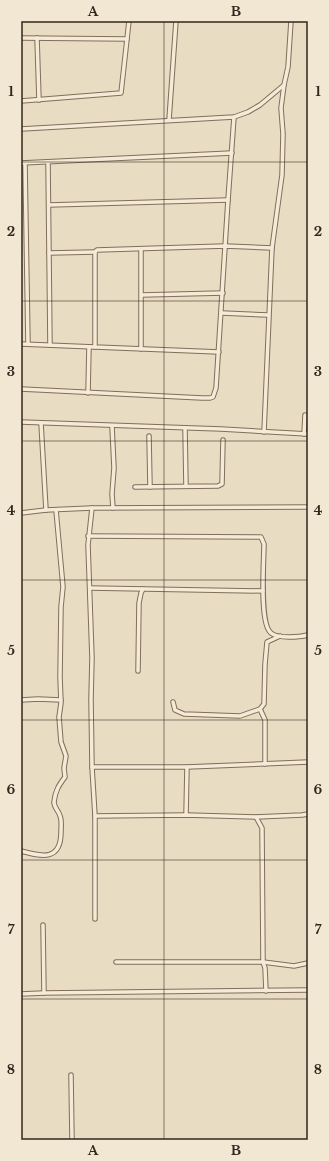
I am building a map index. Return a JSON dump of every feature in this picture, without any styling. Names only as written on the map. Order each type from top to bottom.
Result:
[{"type":"street","points":[[21,101],[121,92],[129,21]]},
{"type":"street","points":[[168,120],[176,21]]},
{"type":"street","points":[[264,432],[272,248],[282,175],[283,134],[281,108],[288,67],[291,21]]},
{"type":"street","points":[[21,38],[127,39]]},
{"type":"street","points":[[37,38],[39,100]]},
{"type":"street","points":[[21,129],[168,120],[234,118],[248,112],[284,85]]},
{"type":"street","points":[[21,389],[88,393],[213,397],[216,392],[222,314],[234,118]]},
{"type":"street","points":[[28,344],[23,163],[232,153]]},
{"type":"street","points":[[48,162],[50,345]]},
{"type":"street","points":[[49,205],[228,200]]},
{"type":"street","points":[[49,253],[225,246],[272,248]]},
{"type":"street","points":[[141,249],[141,349]]},
{"type":"street","points":[[95,252],[95,347]]},
{"type":"street","points":[[142,295],[223,293]]},
{"type":"street","points":[[222,314],[268,315]]},
{"type":"street","points":[[21,344],[219,352]]},
{"type":"street","points":[[88,393],[89,347]]},
{"type":"street","points":[[21,422],[306,434],[305,415]]},
{"type":"street","points":[[41,423],[46,510]]},
{"type":"street","points":[[112,426],[114,468],[112,494],[113,508]]},
{"type":"street","points":[[185,428],[186,486]]},
{"type":"street","points":[[149,436],[150,487]]},
{"type":"street","points":[[135,487],[218,486],[222,484],[223,440]]},
{"type":"street","points":[[21,513],[46,510],[92,508],[308,508]]},
{"type":"street","points":[[92,508],[88,536],[92,767],[95,816],[95,919]]},
{"type":"street","points":[[21,851],[37,856],[48,856],[59,846],[61,838],[60,816],[54,804],[55,792],[65,777],[64,768],[66,756],[61,742],[59,717],[61,700],[61,607],[63,587],[56,510]]},
{"type":"street","points":[[88,536],[261,537],[264,544],[263,591],[265,620],[268,629],[272,634],[280,636],[308,635]]},
{"type":"street","points":[[90,588],[263,591]]},
{"type":"street","points":[[138,671],[139,603],[143,589]]},
{"type":"street","points":[[173,702],[175,710],[184,714],[240,716],[260,709],[264,704],[267,642],[280,636]]},
{"type":"street","points":[[21,700],[61,700]]},
{"type":"street","points":[[260,709],[265,720],[264,764]]},
{"type":"street","points":[[92,767],[186,767],[308,762]]},
{"type":"street","points":[[186,767],[186,815]]},
{"type":"street","points":[[95,816],[186,815],[256,817],[308,814]]},
{"type":"street","points":[[256,817],[262,828],[263,962],[266,991]]},
{"type":"street","points":[[43,925],[44,993]]},
{"type":"street","points":[[116,962],[263,962],[294,966],[308,963]]},
{"type":"street","points":[[21,994],[308,990]]},
{"type":"street","points":[[71,1075],[72,1140]]}]
